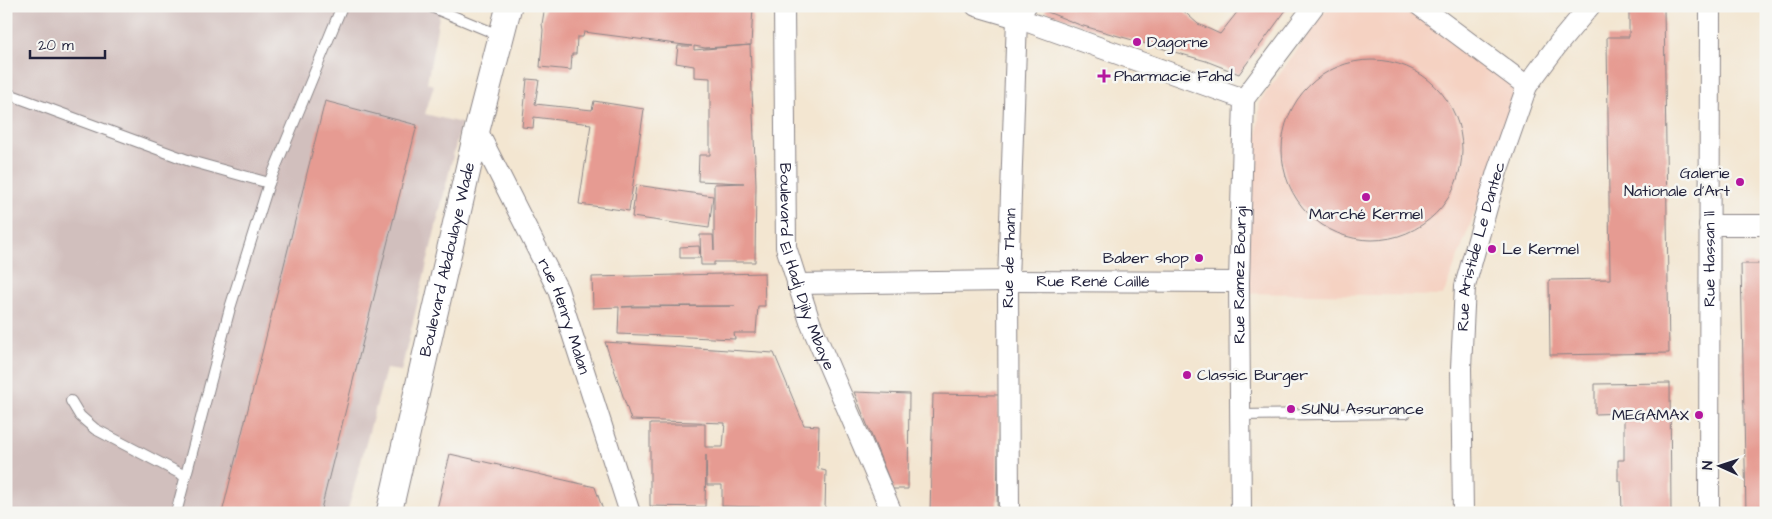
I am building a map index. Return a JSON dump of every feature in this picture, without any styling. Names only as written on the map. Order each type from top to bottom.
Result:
[{"type":"street","name":"Boulevard Abdoulaye Wade","points":[[389,513],[477,130],[509,6]]},
{"type":"street","name":"Boulevard El Hadj Djily Mbaye","points":[[784,6],[786,247],[810,322],[892,513]]},
{"type":"street","points":[[976,6],[1021,12],[1244,99],[1314,6]]},
{"type":"street","points":[[1420,6],[1527,86]]},
{"type":"street","name":"Rue Aristide Le Dantec","points":[[1463,513],[1461,368],[1465,286],[1497,172],[1527,86],[1590,6]]},
{"type":"street","name":"Rue Hassan ll","points":[[1709,513],[1710,6]]},
{"type":"street","name":"Rue de Thann","points":[[1010,513],[1008,281],[1021,12]]},
{"type":"street","name":"Rue Ramez Bourgi","points":[[1241,513],[1239,282],[1244,99]]},
{"type":"street","name":"rue Henry Malan","points":[[477,130],[558,290],[630,513]]},
{"type":"street","points":[[1709,225],[1766,225]]},
{"type":"street","name":"Rue René Caillé","points":[[797,284],[1008,281],[1239,282]]},
{"type":"lane","points":[[176,513],[230,308],[269,183],[342,6]]},
{"type":"lane","points":[[429,6],[501,36]]},
{"type":"lane","points":[[6,93],[190,161],[269,183]]},
{"type":"lane","points":[[71,401],[80,416],[95,429],[186,476]]},
{"type":"lane","points":[[1240,415],[1406,414]]},
{"type":"shaded area","points":[[6,6],[441,6],[427,83],[434,85],[425,114],[461,123],[401,371],[386,369],[347,513],[6,513]]},
{"type":"shaded area","name":"Marché Kermel","points":[[1329,6],[1426,6],[1526,79],[1443,296],[1244,293],[1260,101]]},
{"type":"building","points":[[545,6],[753,6],[750,45],[756,184],[755,262],[714,262],[714,265],[701,265],[700,235],[713,235],[714,250],[714,184],[744,183],[698,181],[699,155],[710,155],[710,78],[694,77],[694,66],[676,63],[678,46],[692,46],[584,32],[583,37],[577,37],[576,54],[572,54],[571,70],[540,67],[542,24]],"holes":[[[747,45],[694,50],[694,46],[705,48]]]},
{"type":"building","points":[[1048,6],[1178,6],[1198,24],[1220,34],[1242,6],[1289,6],[1239,74],[1206,61],[1080,25],[1045,11]]},
{"type":"building","points":[[1735,6],[1766,6],[1766,10],[1735,10]]},
{"type":"building","points":[[1629,8],[1664,8],[1669,353],[1550,355],[1549,280],[1610,279],[1607,37],[1629,37]]},
{"type":"building","points":[[1372,60],[1406,67],[1422,75],[1441,93],[1447,100],[1458,124],[1462,150],[1455,184],[1447,200],[1429,219],[1422,225],[1398,236],[1372,240],[1338,233],[1322,225],[1303,207],[1297,200],[1286,176],[1282,150],[1289,116],[1297,100],[1315,81],[1322,75],[1346,64]]},
{"type":"building","points":[[527,79],[539,80],[535,104],[592,110],[594,101],[644,109],[629,211],[579,204],[591,124],[534,117],[533,128],[522,127]]},
{"type":"building","points":[[325,101],[417,125],[320,513],[222,513]]},
{"type":"building","points":[[636,185],[713,196],[709,228],[632,217]]},
{"type":"building","points":[[699,246],[700,258],[680,258],[680,247]]},
{"type":"building","points":[[1741,264],[1766,264],[1766,513],[1746,513]]},
{"type":"building","points":[[764,273],[765,306],[758,306],[756,333],[734,333],[735,339],[618,334],[619,307],[593,308],[592,277]],"holes":[[[634,306],[735,306],[622,307]]]},
{"type":"building","points":[[605,342],[774,353],[804,425],[819,426],[818,469],[826,471],[825,509],[722,506],[722,485],[707,485],[706,455],[705,507],[650,506],[650,424],[705,424],[705,447],[723,447],[725,423],[631,420]]},
{"type":"building","points":[[1670,383],[1671,513],[1622,513],[1621,480],[1618,481],[1618,460],[1624,460],[1624,413],[1595,414],[1595,384]]},
{"type":"building","points":[[854,392],[909,394],[908,489],[893,489]]},
{"type":"building","points":[[933,394],[999,395],[997,513],[930,513]]},
{"type":"building","points":[[450,454],[595,487],[604,513],[436,513]]},
{"type":"place","name":"Dagorne","points":[[1137,42]]},
{"type":"place","name":"Pharmacie Fahd","points":[[1104,76]]},
{"type":"place","name":"Galerie Nationale d'Art","points":[[1740,182]]},
{"type":"place","name":"Marché Kermel","points":[[1366,197]]},
{"type":"place","name":"Le Kermel","points":[[1492,249]]},
{"type":"place","name":"Baber shop","points":[[1199,258]]},
{"type":"place","name":"Classic Burger","points":[[1187,375]]},
{"type":"place","name":"SUNU Assurance","points":[[1291,409]]},
{"type":"place","name":"MEGAMAX","points":[[1699,415]]}]
